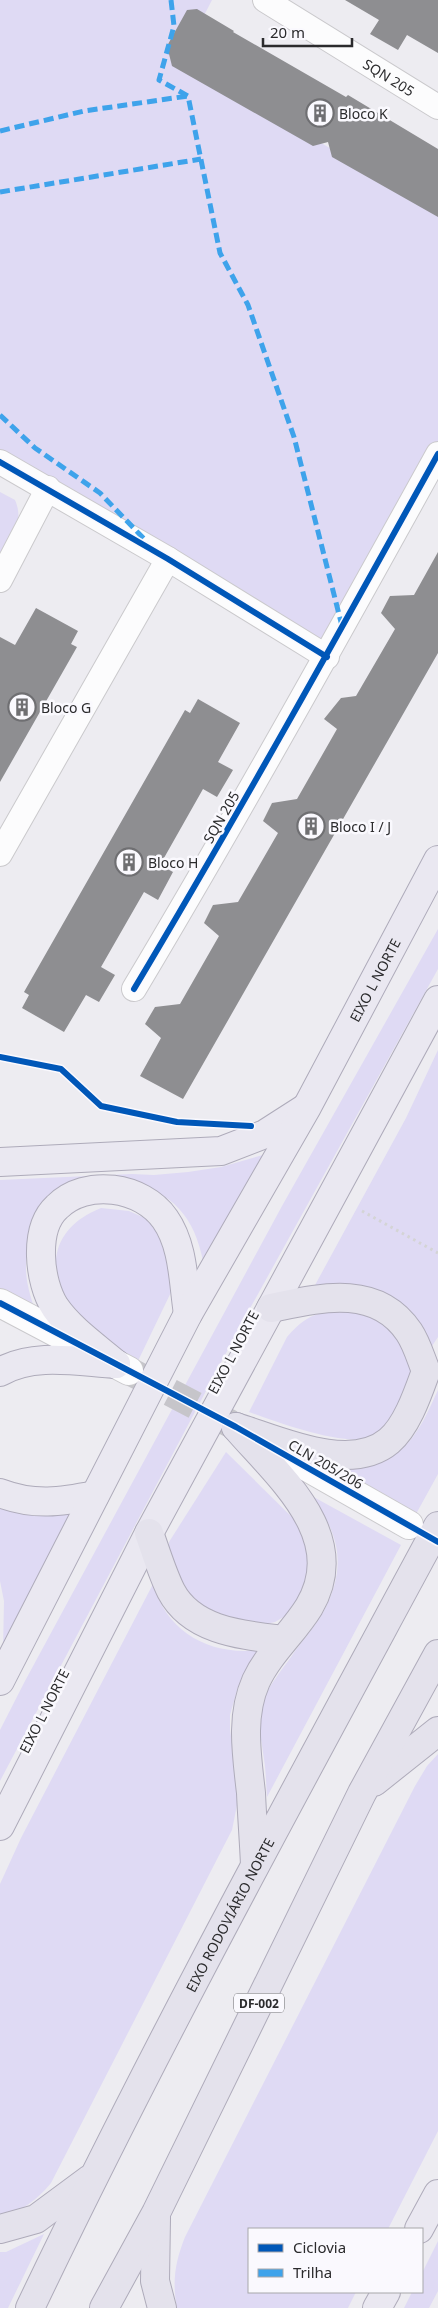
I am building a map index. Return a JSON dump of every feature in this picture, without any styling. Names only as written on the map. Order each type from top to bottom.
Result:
[{"type":"highway","points":[[233,1426],[319,1452],[352,1456],[367,1454],[389,1441],[409,1413],[432,1365],[409,1332],[389,1312],[368,1301],[326,1296],[271,1308]]},
{"type":"highway","points":[[233,1426],[312,1518],[321,1544],[319,1587],[308,1609],[282,1640],[256,1681],[248,1711],[246,1744],[255,1865]]},
{"type":"highway","name":"EIXO RODOVIÁRIO NORTE","points":[[30,2308],[93,2176],[255,1865],[438,1526]]},
{"type":"highway","points":[[150,1533],[171,1591],[187,1611],[208,1625],[244,1635],[282,1640]]},
{"type":"highway","name":"DF-002","points":[[104,2308],[156,2213],[362,1793],[438,1654]]},
{"type":"highway","points":[[362,1793],[438,1731]]},
{"type":"highway","points":[[0,2229],[36,2219],[93,2176]]},
{"type":"highway","points":[[156,2213],[155,2281],[162,2308]]},
{"type":"main road","name":"EIXO L NORTE","points":[[1,1677],[188,1314],[307,1107],[438,860]]},
{"type":"main road","name":"EIXO L NORTE","points":[[0,1826],[150,1533],[438,1000]]},
{"type":"main road","points":[[0,1162],[221,1152],[265,1134],[307,1107]]},
{"type":"main road","points":[[123,1367],[75,1328],[55,1307],[42,1277],[42,1239],[54,1208],[63,1201],[97,1190],[121,1190],[137,1195],[151,1204],[165,1219],[179,1248],[188,1314]]},
{"type":"main road","points":[[0,1372],[11,1365],[30,1360],[123,1367]]},
{"type":"main road","points":[[0,1493],[18,1500],[56,1503],[95,1494]]},
{"type":"main road","points":[[421,2228],[438,2194]]},
{"type":"main road","points":[[377,2308],[385,2293]]},
{"type":"street","name":"SQN 205","points":[[265,0],[438,107]]},
{"type":"street","name":"SQN 205","points":[[134,989],[208,866],[327,657],[438,454]]},
{"type":"street","points":[[0,462],[48,488],[327,657]]},
{"type":"street","points":[[0,580],[48,488]]},
{"type":"street","points":[[0,854],[168,560]]},
{"type":"street","points":[[0,1303],[123,1367]]},
{"type":"street","name":"CLN 205/206","points":[[233,1426],[408,1525]]},
{"type":"path","points":[[362,1211],[438,1252]]},
{"type":"shaded area","points":[[0,0],[212,0],[181,60],[438,212],[438,445],[317,664],[0,459]]},
{"type":"shaded area","points":[[0,492],[15,500],[18,508],[18,523],[0,557]]},
{"type":"shaded area","points":[[438,929],[438,969],[243,1321],[0,1781],[0,1730],[25,1681],[282,1206]]},
{"type":"shaded area","points":[[438,1050],[438,1337],[430,1349],[405,1316],[384,1295],[372,1289],[357,1286],[314,1287],[406,1118]]},
{"type":"shaded area","points":[[270,1153],[205,1271],[197,1239],[184,1214],[163,1195],[133,1182],[35,1228],[28,1250],[26,1269],[35,1310],[0,1291],[0,1180],[132,1174],[154,1175],[188,1172],[221,1167]]},
{"type":"shaded area","points":[[101,1208],[129,1211],[147,1219],[165,1234],[174,1286],[137,1363],[73,1312],[63,1302],[60,1294],[56,1270],[59,1246],[64,1236],[79,1220]]},
{"type":"shaded area","points":[[358,1310],[377,1320],[394,1334],[407,1351],[410,1362],[411,1373],[408,1385],[395,1414],[382,1431],[374,1437],[362,1439],[330,1437],[276,1422],[249,1412],[287,1337],[295,1328],[319,1314]]},
{"type":"shaded area","points":[[438,1390],[438,1474],[416,1514],[329,1467],[367,1466],[382,1462],[394,1455],[404,1447],[420,1427]]},
{"type":"shaded area","points":[[226,1452],[301,1526],[312,1549],[304,1595],[287,1615],[275,1622],[238,1630],[189,1602],[169,1556],[169,1542]]},
{"type":"shaded area","points":[[310,1495],[401,1545],[267,1797],[260,1729],[260,1714],[264,1699],[269,1688],[324,1611],[336,1580],[338,1565],[334,1537],[320,1509]]},
{"type":"shaded area","points":[[0,1506],[76,1506],[3,1650],[4,1601],[0,1581]]},
{"type":"shaded area","points":[[153,1584],[169,1616],[193,1638],[208,1645],[224,1649],[241,1651],[259,1650],[238,1687],[230,1715],[230,1730],[239,1795],[232,1830],[51,2183],[28,2204],[15,2212],[0,2217],[0,1884],[21,1838]]},
{"type":"shaded area","points":[[438,1754],[438,2131],[389,2228],[248,2228],[248,2293],[356,2293],[348,2308],[177,2308],[175,2272],[185,2237],[415,1786],[427,1766]]},
{"type":"shaded area","points":[[44,2234],[8,2308],[0,2308],[0,2252],[6,2252]]},
{"type":"shaded area","points":[[438,2241],[438,2291],[429,2308],[404,2308],[412,2293],[423,2293],[423,2271]]},
{"type":"building","points":[[345,0],[438,0],[438,53],[407,35],[398,50],[370,34],[379,20]]},
{"type":"building","name":"Bloco K","points":[[197,9],[233,32],[346,97],[348,95],[438,149],[438,217],[332,157],[328,142],[313,146],[172,66],[167,46],[187,10]]},
{"type":"building","name":"Bloco I / J","points":[[438,552],[438,653],[183,1099],[140,1076],[161,1038],[145,1024],[155,1007],[180,1004],[219,936],[204,923],[213,905],[238,902],[278,833],[263,821],[272,803],[297,799],[337,729],[324,719],[341,698],[356,696],[395,629],[381,613],[390,596],[414,595]]},
{"type":"building","name":"Bloco G","points":[[36,608],[78,631],[71,644],[77,647],[0,782],[0,637],[15,645]]},
{"type":"building","name":"Bloco H","points":[[198,699],[240,723],[218,762],[233,770],[217,797],[203,789],[160,865],[173,872],[158,900],[144,892],[101,967],[115,975],[99,1002],[86,995],[64,1032],[22,1008],[29,995],[24,992],[185,710],[190,713]]},
{"type":"tunnel","points":[[133,1373],[231,1424]]},
{"type":"marked path","points":[[171,0],[174,26],[159,80],[188,96],[220,253],[248,305],[294,437],[342,626]]},
{"type":"marked path","points":[[0,131],[84,111],[188,96]]},
{"type":"marked path","points":[[0,192],[201,159]]},
{"type":"marked path","points":[[0,415],[35,448],[100,493],[147,542]]},
{"type":"cycle path","points":[[134,989],[250,790],[438,454]]},
{"type":"cycle path","points":[[0,462],[168,559],[327,657]]},
{"type":"cycle path","points":[[0,1057],[61,1069],[101,1106],[177,1122],[251,1126]]},
{"type":"cycle path","points":[[0,1303],[236,1427],[438,1542]]},
{"type":"place","name":"Bloco K","points":[[320,113]]},
{"type":"place","name":"Bloco G","points":[[22,707]]},
{"type":"place","name":"Bloco I / J","points":[[311,826]]},
{"type":"place","name":"Bloco H","points":[[129,862]]}]
